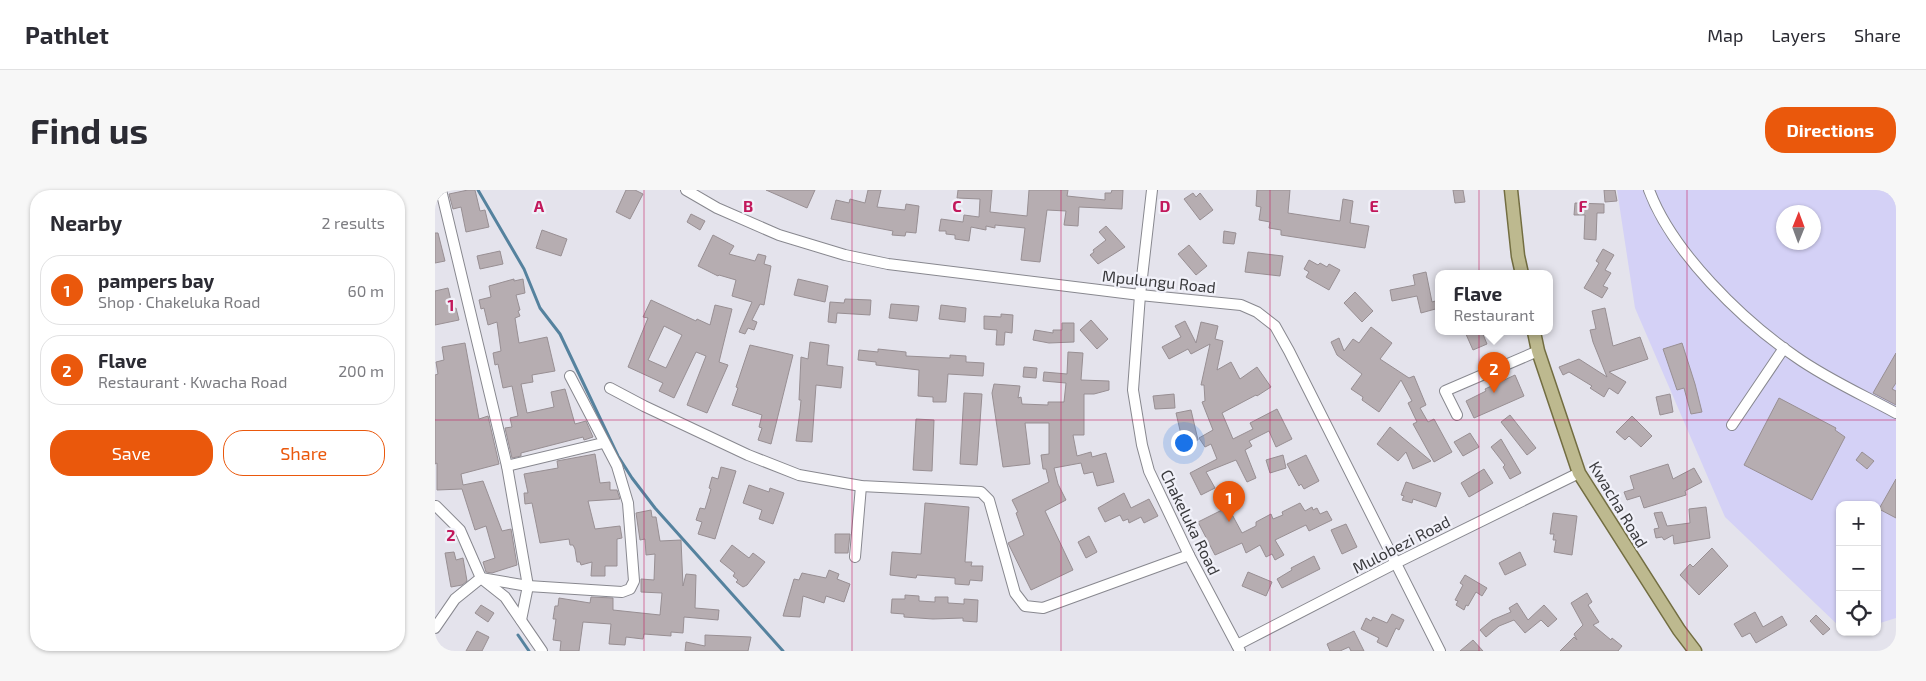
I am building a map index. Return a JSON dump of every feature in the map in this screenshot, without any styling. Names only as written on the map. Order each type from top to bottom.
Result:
[{"type":"main road","points":[[1511,190],[1521,270]]},
{"type":"main road","name":"Kwacha Road","points":[[1535,335],[1538,351],[1579,473],[1679,630],[1695,651]]},
{"type":"street","points":[[441,190],[507,466],[528,586],[521,620]]},
{"type":"street","name":"Mpulungu Road","points":[[686,190],[717,208],[779,235],[845,255],[928,270],[1241,305],[1257,312],[1275,326],[1289,351],[1440,651]]},
{"type":"street","name":"Chakeluka Road","points":[[1153,190],[1140,295],[1133,390],[1142,445],[1149,471],[1189,555],[1239,648]]},
{"type":"street","points":[[1649,190],[1665,225],[1682,250],[1729,300],[1760,329],[1797,358],[1896,413]]},
{"type":"street","points":[[1732,425],[1784,348]]},
{"type":"street","points":[[1457,415],[1445,391],[1538,351]]},
{"type":"street","points":[[435,628],[455,599],[481,578],[528,586],[622,592],[630,589],[634,581],[627,503],[617,466],[570,376]]},
{"type":"street","points":[[610,388],[739,450],[799,475],[861,486],[981,492],[989,500],[1015,593],[1025,606],[1043,608],[1189,555]]},
{"type":"street","points":[[507,466],[603,442]]},
{"type":"street","name":"Mulobezi Road","points":[[1239,648],[1396,563],[1579,473]]},
{"type":"street","points":[[855,557],[861,486]]},
{"type":"street","points":[[435,506],[460,530],[481,578],[505,597],[542,651]]},
{"type":"shaded area","points":[[1617,190],[1896,190],[1896,618],[1881,623],[1881,501],[1836,501],[1836,623],[1725,517],[1635,308]]},
{"type":"building","points":[[475,190],[480,211],[485,210],[489,227],[466,232],[461,207],[453,209],[449,194]]},
{"type":"building","points":[[626,190],[635,190],[643,194],[630,219],[616,212]]},
{"type":"building","points":[[766,190],[815,190],[807,208]]},
{"type":"building","points":[[868,190],[881,190],[877,207],[905,210],[906,204],[919,206],[916,233],[906,232],[905,236],[892,235],[893,231],[831,219],[836,200],[849,203],[850,199],[865,203]]},
{"type":"building","points":[[958,190],[992,190],[990,212],[1027,216],[1029,190],[1068,190],[1067,196],[1105,200],[1105,193],[1111,193],[1112,190],[1123,190],[1122,209],[1079,207],[1078,226],[1064,225],[1066,211],[1047,210],[1040,262],[1021,260],[1025,228],[995,225],[995,228],[986,226],[986,230],[971,227],[969,241],[955,239],[955,235],[946,234],[946,231],[939,231],[941,219],[963,222],[964,215],[979,217],[980,199],[957,198]]},
{"type":"building","points":[[1257,190],[1290,190],[1288,213],[1340,221],[1343,199],[1353,201],[1350,223],[1369,226],[1365,248],[1281,235],[1281,230],[1269,228],[1270,222],[1259,220],[1261,207],[1256,206]]},
{"type":"building","points":[[1453,190],[1463,190],[1465,202],[1455,203]]},
{"type":"building","points":[[1604,190],[1615,190],[1617,201],[1605,202]]},
{"type":"building","points":[[1193,193],[1196,197],[1200,193],[1213,210],[1200,220],[1184,199]]},
{"type":"building","points":[[1575,203],[1604,204],[1604,213],[1597,213],[1596,240],[1584,239],[1585,215],[1574,215]]},
{"type":"building","points":[[691,214],[705,221],[700,230],[687,222]]},
{"type":"building","points":[[1106,226],[1125,247],[1098,264],[1090,255],[1094,252],[1093,250],[1106,240],[1099,232]]},
{"type":"building","points":[[542,230],[567,239],[561,256],[536,248]]},
{"type":"building","points":[[1224,231],[1236,233],[1234,244],[1223,243]]},
{"type":"building","points":[[435,233],[438,233],[445,261],[435,263]]},
{"type":"building","points":[[713,235],[734,246],[729,254],[755,261],[758,254],[766,256],[764,264],[771,266],[764,305],[760,304],[752,320],[757,322],[754,330],[748,328],[745,334],[739,332],[752,302],[732,296],[736,280],[718,276],[698,266]]},
{"type":"building","points":[[1189,245],[1207,266],[1196,275],[1178,254]]},
{"type":"building","points":[[1603,249],[1614,255],[1605,270],[1611,273],[1603,286],[1608,288],[1602,298],[1584,288],[1599,263],[1596,261]]},
{"type":"building","points":[[500,251],[503,264],[480,269],[477,256]]},
{"type":"building","points":[[1248,252],[1283,256],[1280,276],[1245,272]]},
{"type":"building","points":[[1309,260],[1327,267],[1329,264],[1340,270],[1329,290],[1306,277],[1309,272],[1304,269]]},
{"type":"building","points":[[1426,272],[1432,302],[1435,301],[1435,309],[1421,313],[1417,296],[1392,301],[1390,290],[1415,285],[1413,275]]},
{"type":"building","points":[[514,279],[514,281],[523,279],[525,293],[516,295],[520,310],[518,311],[520,316],[515,318],[519,343],[547,337],[555,371],[532,375],[533,382],[521,384],[527,413],[554,407],[551,392],[565,389],[575,424],[586,421],[593,437],[584,440],[583,437],[521,453],[521,456],[512,458],[505,428],[512,427],[510,418],[518,416],[512,386],[503,388],[498,364],[495,365],[493,353],[501,351],[497,322],[488,325],[484,308],[481,309],[479,300],[491,297],[489,286]]},
{"type":"building","points":[[798,279],[828,286],[825,302],[794,295]]},
{"type":"building","points":[[448,288],[453,309],[456,308],[459,320],[435,325],[435,291]]},
{"type":"building","points":[[1355,292],[1373,311],[1362,322],[1344,303]]},
{"type":"building","points":[[845,299],[871,300],[870,315],[837,313],[836,323],[828,322],[830,302],[844,303]]},
{"type":"building","points":[[651,300],[696,321],[697,319],[710,325],[715,305],[732,309],[719,362],[728,365],[707,413],[687,405],[706,356],[696,352],[674,398],[659,391],[663,383],[628,367],[648,318],[643,317]],"holes":[[[664,326],[682,335],[666,368],[648,360]]]},
{"type":"building","points":[[891,304],[919,306],[917,321],[889,318]]},
{"type":"building","points":[[941,305],[966,308],[965,322],[939,319]]},
{"type":"building","points":[[1605,308],[1613,346],[1640,337],[1648,359],[1609,372],[1626,382],[1618,394],[1609,388],[1604,397],[1590,388],[1592,386],[1569,372],[1563,375],[1559,367],[1579,359],[1607,377],[1590,330],[1596,329],[1592,311]]},
{"type":"building","points":[[1001,314],[1013,315],[1012,333],[1005,332],[1004,345],[996,345],[997,330],[984,329],[984,316],[1001,317]]},
{"type":"building","points":[[1091,320],[1108,339],[1097,349],[1080,330]]},
{"type":"building","points":[[1185,321],[1196,343],[1201,322],[1218,326],[1215,339],[1223,341],[1217,370],[1231,362],[1240,379],[1257,367],[1271,387],[1222,413],[1233,439],[1253,429],[1250,423],[1277,409],[1292,439],[1276,447],[1269,431],[1249,441],[1252,446],[1245,450],[1256,478],[1247,482],[1236,460],[1206,472],[1215,488],[1201,495],[1190,473],[1217,459],[1211,444],[1205,447],[1199,438],[1213,430],[1202,402],[1205,401],[1204,385],[1201,385],[1210,344],[1191,354],[1188,349],[1169,359],[1162,347],[1181,337],[1175,326]]},
{"type":"building","points":[[1062,323],[1074,323],[1074,342],[1049,343],[1033,340],[1035,330],[1053,333],[1053,330],[1062,330]]},
{"type":"building","points":[[1371,327],[1392,343],[1380,359],[1409,378],[1414,376],[1426,405],[1420,408],[1428,422],[1434,419],[1452,452],[1434,462],[1413,424],[1417,422],[1408,403],[1412,401],[1401,380],[1379,412],[1362,400],[1363,397],[1351,389],[1362,374],[1337,355],[1331,342],[1339,338],[1344,351],[1353,339],[1359,343]]},
{"type":"building","points":[[1466,335],[1483,335],[1487,344],[1473,350]]},
{"type":"building","points":[[810,342],[829,345],[827,365],[843,367],[841,388],[816,385],[812,442],[796,441],[801,400],[799,400],[801,357],[808,359]]},
{"type":"building","points":[[465,343],[479,419],[488,416],[499,464],[461,474],[463,485],[483,481],[502,531],[511,529],[517,565],[492,573],[486,572],[483,562],[495,558],[486,526],[475,530],[462,489],[437,490],[437,463],[435,464],[435,375],[438,374],[436,362],[444,360],[442,347]]},
{"type":"building","points":[[1682,343],[1702,412],[1691,414],[1684,388],[1677,390],[1663,349]]},
{"type":"building","points":[[750,345],[793,355],[771,444],[758,440],[762,428],[759,427],[762,415],[732,405]]},
{"type":"building","points":[[878,349],[906,352],[906,356],[950,358],[950,355],[966,356],[966,362],[984,363],[983,376],[948,374],[946,402],[933,402],[933,397],[918,396],[919,370],[876,365],[876,362],[858,360],[859,350],[878,352]]},
{"type":"building","points":[[1068,352],[1083,353],[1081,380],[1109,381],[1109,390],[1094,394],[1084,394],[1084,435],[1073,435],[1077,456],[1091,452],[1092,457],[1106,453],[1114,482],[1097,486],[1093,472],[1084,474],[1081,463],[1054,468],[1058,484],[1066,500],[1045,511],[1073,570],[1031,590],[1008,543],[1024,535],[1016,513],[1018,512],[1012,500],[1049,482],[1046,469],[1043,469],[1041,455],[1049,454],[1049,423],[1025,423],[1030,464],[1003,467],[992,393],[994,384],[1020,386],[1018,398],[1021,397],[1022,404],[1048,405],[1048,402],[1064,402],[1066,383],[1043,381],[1044,372],[1067,374]]},
{"type":"building","points":[[1896,353],[1896,383],[1892,389],[1896,391],[1896,405],[1873,393]]},
{"type":"building","points":[[1024,367],[1037,368],[1036,378],[1023,377]]},
{"type":"building","points":[[1515,375],[1524,396],[1474,418],[1466,401],[1486,391],[1485,389]]},
{"type":"building","points":[[964,393],[982,394],[977,465],[960,464]]},
{"type":"building","points":[[1174,394],[1175,408],[1155,409],[1153,396]]},
{"type":"building","points":[[1670,394],[1673,412],[1660,415],[1656,397]]},
{"type":"building","points":[[1779,398],[1836,428],[1835,430],[1845,437],[1812,500],[1744,465]]},
{"type":"building","points":[[1191,410],[1198,440],[1183,443],[1176,413]]},
{"type":"building","points":[[1510,415],[1536,448],[1527,455],[1501,422]]},
{"type":"building","points":[[1632,416],[1652,436],[1641,447],[1629,436],[1625,440],[1616,432]]},
{"type":"building","points":[[916,419],[934,420],[932,471],[913,470]]},
{"type":"building","points":[[1390,427],[1431,461],[1413,469],[1406,452],[1398,461],[1377,444]]},
{"type":"building","points":[[1470,433],[1479,447],[1463,456],[1454,442]]},
{"type":"building","points":[[1501,439],[1521,473],[1510,479],[1503,467],[1505,465],[1491,447]]},
{"type":"building","points":[[1862,452],[1874,461],[1867,469],[1856,460]]},
{"type":"building","points":[[595,454],[600,483],[610,482],[610,490],[617,490],[620,499],[588,501],[595,529],[620,526],[622,538],[617,539],[617,566],[605,566],[605,576],[591,576],[592,562],[581,565],[580,562],[577,562],[575,549],[573,545],[570,545],[569,539],[540,543],[532,503],[525,504],[524,493],[528,493],[524,474],[558,468],[557,461]]},
{"type":"building","points":[[1283,455],[1286,468],[1270,473],[1266,460]]},
{"type":"building","points":[[1306,455],[1319,481],[1304,489],[1301,484],[1299,486],[1287,464]]},
{"type":"building","points":[[1668,464],[1673,479],[1694,468],[1702,482],[1685,491],[1686,495],[1644,508],[1640,496],[1627,500],[1624,492],[1634,489],[1630,476]]},
{"type":"building","points":[[721,467],[736,471],[715,539],[698,534],[702,522],[696,520],[700,508],[705,509],[711,489],[709,488],[712,477],[718,479]]},
{"type":"building","points":[[1484,469],[1493,483],[1469,497],[1461,483]]},
{"type":"building","points":[[1896,479],[1896,518],[1881,510],[1881,505]]},
{"type":"building","points":[[1406,482],[1441,493],[1436,507],[1413,499],[1412,503],[1402,500],[1404,496],[1401,495]]},
{"type":"building","points":[[749,485],[769,492],[770,488],[784,493],[773,524],[759,519],[762,510],[743,503]]},
{"type":"building","points":[[1124,493],[1131,508],[1149,499],[1158,516],[1144,523],[1141,517],[1129,523],[1128,519],[1123,521],[1120,515],[1105,522],[1098,508]]},
{"type":"building","points":[[925,503],[969,507],[965,562],[972,562],[971,566],[983,566],[982,581],[970,580],[969,585],[955,584],[955,578],[917,575],[916,578],[890,575],[892,552],[921,554]]},
{"type":"building","points":[[1300,503],[1305,511],[1312,507],[1313,510],[1317,508],[1320,514],[1327,511],[1332,520],[1309,531],[1306,525],[1275,540],[1284,555],[1275,560],[1272,554],[1266,557],[1260,545],[1246,553],[1242,543],[1215,555],[1198,522],[1228,507],[1242,533],[1256,526],[1256,522],[1271,514],[1273,519],[1283,515],[1282,512]]},
{"type":"building","points":[[1706,507],[1710,538],[1674,544],[1673,535],[1664,540],[1662,537],[1656,538],[1654,529],[1659,528],[1654,513],[1662,512],[1667,526],[1690,523],[1689,509]]},
{"type":"building","points":[[651,510],[652,517],[656,517],[660,541],[681,540],[683,586],[686,574],[696,575],[695,608],[719,610],[718,620],[684,617],[683,633],[671,632],[671,636],[644,634],[643,639],[626,637],[625,645],[609,644],[611,624],[583,622],[579,651],[560,651],[561,641],[553,640],[556,619],[553,619],[555,606],[558,606],[559,598],[590,603],[591,597],[613,598],[613,610],[660,615],[662,593],[641,592],[641,579],[654,580],[655,554],[646,555],[645,539],[640,540],[636,513]]},
{"type":"building","points":[[1553,513],[1577,516],[1572,555],[1554,552],[1556,540],[1553,540],[1554,534],[1550,534]]},
{"type":"building","points":[[1346,524],[1357,547],[1342,554],[1331,530]]},
{"type":"building","points":[[835,534],[850,534],[848,553],[835,553]]},
{"type":"building","points":[[1089,536],[1097,552],[1086,558],[1078,542]]},
{"type":"building","points":[[732,545],[749,558],[753,553],[765,562],[747,585],[743,587],[736,582],[738,580],[733,576],[735,573],[720,561]]},
{"type":"building","points":[[1712,548],[1728,566],[1699,595],[1680,575],[1690,564],[1693,567]]},
{"type":"building","points":[[454,552],[456,560],[463,558],[467,581],[462,585],[451,587],[445,553]]},
{"type":"building","points":[[1520,552],[1526,565],[1505,575],[1499,563]]},
{"type":"building","points":[[1314,556],[1320,569],[1282,588],[1277,579],[1292,570],[1291,568]]},
{"type":"building","points":[[829,570],[839,574],[837,579],[850,584],[844,602],[826,596],[824,603],[803,596],[800,617],[783,616],[794,579],[799,580],[802,573],[826,578]]},
{"type":"building","points":[[1248,572],[1272,582],[1266,596],[1242,586]]},
{"type":"building","points":[[1465,575],[1487,588],[1482,596],[1476,592],[1464,610],[1456,605],[1458,601],[1455,600],[1463,585],[1460,583]]},
{"type":"building","points":[[1587,593],[1592,602],[1588,605],[1599,622],[1593,625],[1611,640],[1612,638],[1622,646],[1618,651],[1560,651],[1574,637],[1577,640],[1574,634],[1583,625],[1571,603]]},
{"type":"building","points":[[905,595],[919,596],[919,601],[935,602],[935,597],[948,597],[948,603],[964,604],[964,599],[978,600],[977,622],[963,621],[963,618],[933,619],[904,617],[904,614],[891,613],[892,599],[905,599]]},
{"type":"building","points":[[1517,603],[1528,620],[1544,605],[1557,619],[1548,627],[1541,620],[1525,633],[1514,620],[1499,626],[1486,637],[1480,630],[1492,620],[1511,612],[1509,608]]},
{"type":"building","points":[[481,605],[494,613],[488,622],[475,613]]},
{"type":"building","points":[[1755,612],[1763,627],[1782,616],[1787,625],[1756,643],[1750,633],[1742,637],[1734,624]]},
{"type":"building","points":[[1392,614],[1404,620],[1399,630],[1396,628],[1387,647],[1377,642],[1379,638],[1361,629],[1366,618],[1371,621],[1373,617],[1387,623]]},
{"type":"building","points":[[1816,615],[1830,629],[1823,635],[1810,621]]},
{"type":"building","points":[[477,631],[489,637],[482,651],[466,651]]},
{"type":"building","points":[[1354,631],[1364,651],[1351,651],[1349,647],[1340,651],[1330,651],[1327,644]]},
{"type":"building","points":[[705,635],[751,637],[748,651],[685,651],[686,642],[705,646]]},
{"type":"building","points":[[1473,640],[1483,651],[1460,651]]},
{"type":"waterway","points":[[478,190],[524,269],[540,308],[560,334],[618,456],[632,478],[655,508],[783,651]]},
{"type":"waterway","points":[[518,635],[529,651]]},
{"type":"place","name":"Flave","points":[[1494,393]]},
{"type":"place","name":"pampers bay","points":[[1229,522]]}]
